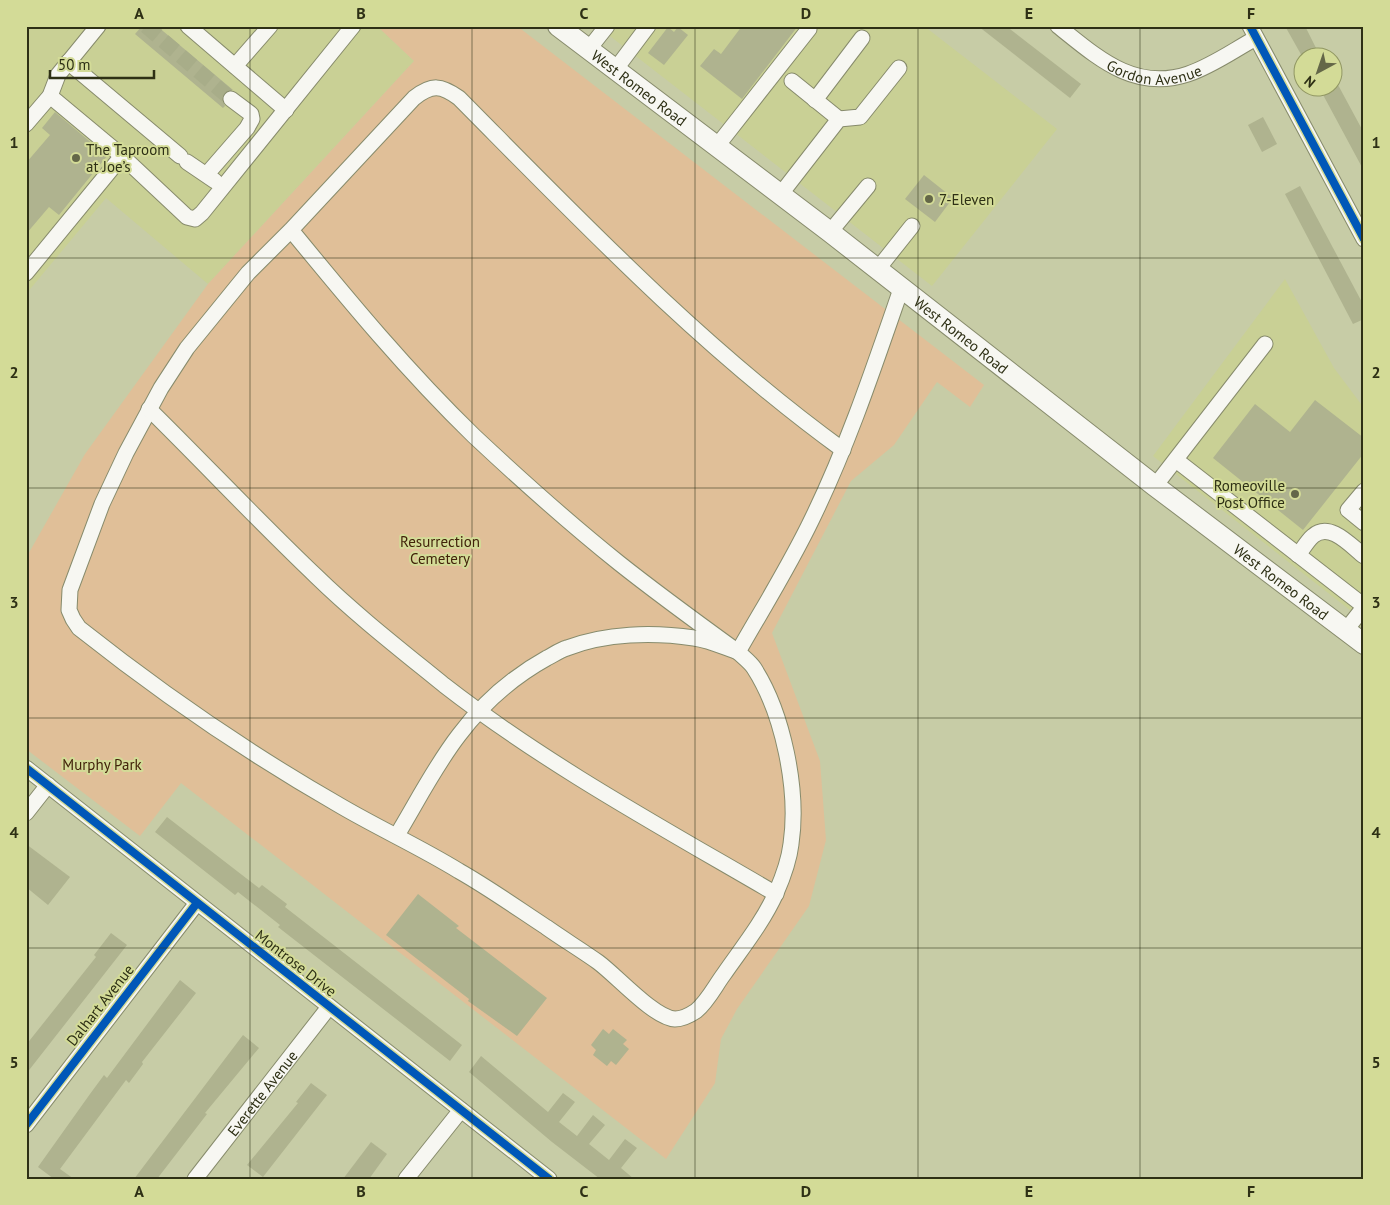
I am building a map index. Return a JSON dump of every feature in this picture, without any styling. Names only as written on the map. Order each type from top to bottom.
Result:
[{"type":"main road","name":"West Romeo Road","points":[[558,26],[830,232],[1155,486],[1364,644]]},
{"type":"street","points":[[26,124],[50,96],[58,75],[98,26]]},
{"type":"street","points":[[188,26],[286,110]]},
{"type":"street","points":[[235,66],[270,26]]},
{"type":"street","points":[[50,96],[122,156],[187,217],[195,219],[202,213],[353,26]]},
{"type":"street","points":[[588,50],[607,26]]},
{"type":"street","points":[[615,70],[648,26]]},
{"type":"street","points":[[717,146],[809,29],[808,26]]},
{"type":"street","name":"Gordon Avenue","points":[[1058,26],[1114,68],[1130,75],[1150,79],[1165,79],[1189,73],[1253,32]]},
{"type":"street","points":[[1253,32],[1364,239]]},
{"type":"street","points":[[815,100],[862,38]]},
{"type":"street","points":[[68,62],[184,159],[223,187]]},
{"type":"street","points":[[792,81],[839,119],[860,117],[899,68]]},
{"type":"street","points":[[291,230],[352,306],[394,353],[474,435],[525,483],[620,564],[738,652],[753,666],[762,683],[773,708],[788,760],[792,786],[793,829],[790,852],[776,894],[761,921],[702,1005],[686,1017],[671,1018],[653,1008],[600,963],[459,870],[342,807],[259,757],[115,657],[79,628],[73,620],[69,610],[70,590],[102,504],[126,453],[149,409],[187,348],[248,273],[291,230],[414,98],[424,90],[441,88],[459,98],[621,260],[692,327],[798,418],[843,450]]},
{"type":"street","points":[[207,174],[247,128],[252,119],[251,114],[231,98]]},
{"type":"street","points":[[780,195],[839,119]]},
{"type":"street","points":[[26,273],[122,156]]},
{"type":"street","points":[[830,232],[868,186]]},
{"type":"street","points":[[878,270],[912,226]]},
{"type":"street","points":[[738,652],[812,520],[863,399],[901,289]]},
{"type":"street","points":[[1155,486],[1266,344]]},
{"type":"street","points":[[149,409],[317,578],[407,655],[519,739],[591,786],[776,894]]},
{"type":"street","points":[[1176,460],[1364,607],[1346,630]]},
{"type":"street","points":[[1364,491],[1348,510],[1364,523]]},
{"type":"street","points":[[1298,555],[1314,536],[1322,531],[1335,532],[1364,556]]},
{"type":"street","points":[[397,835],[458,736],[479,710],[495,693],[516,677],[566,648],[592,640],[629,635],[665,635],[696,638],[738,652]]},
{"type":"street","name":"Montrose Drive","points":[[26,768],[549,1179]]},
{"type":"street","points":[[26,813],[48,785]]},
{"type":"street","name":"Dalhart Avenue","points":[[26,1125],[197,903]]},
{"type":"street","name":"Everette Avenue","points":[[195,1179],[329,1007]]},
{"type":"street","points":[[406,1179],[461,1110]]},
{"type":"shaded area","points":[[33,26],[377,26],[414,61],[208,284],[106,198],[26,294],[26,34]]},
{"type":"shaded area","points":[[597,26],[924,26],[1057,129],[932,286]]},
{"type":"shaded area","points":[[1285,279],[1334,368],[1364,408],[1364,621],[1153,456]]},
{"type":"green space","name":"Resurrection Cemetery","points":[[377,26],[517,26],[984,385],[970,407],[937,382],[894,445],[851,481],[772,633],[820,761],[826,840],[809,906],[737,1009],[721,1039],[715,1083],[666,1159],[181,783],[140,836],[26,749],[26,558],[85,454],[208,284],[414,61]]},
{"type":"building","points":[[142,26],[157,26],[233,90],[228,90],[223,94],[222,98],[225,106],[223,108],[135,34]]},
{"type":"building","points":[[742,26],[798,26],[742,99],[700,66],[714,49],[721,54]]},
{"type":"building","points":[[978,26],[1006,26],[1081,84],[1070,98]]},
{"type":"building","points":[[1285,26],[1305,26],[1316,48],[1297,48]]},
{"type":"building","points":[[668,27],[674,32],[678,27],[688,35],[664,65],[648,53]]},
{"type":"building","points":[[1342,92],[1364,133],[1364,171],[1325,98],[1342,98]]},
{"type":"building","points":[[55,112],[107,156],[59,215],[49,207],[26,234],[26,163],[50,135],[42,128]]},
{"type":"building","points":[[1263,117],[1277,144],[1262,152],[1248,125]]},
{"type":"building","name":"7-Eleven","points":[[924,175],[953,198],[935,222],[905,199]]},
{"type":"building","points":[[1300,186],[1364,306],[1364,319],[1353,324],[1285,194]]},
{"type":"building","name":"Romeoville Post Office","points":[[1315,400],[1364,438],[1364,453],[1303,530],[1213,458],[1255,404],[1290,432]]},
{"type":"building","points":[[167,817],[259,888],[262,885],[287,904],[285,907],[462,1045],[450,1061],[278,927],[280,925],[238,892],[235,895],[155,832]]},
{"type":"building","points":[[26,844],[70,877],[48,905],[26,887]]},
{"type":"building","points":[[418,894],[459,926],[456,928],[547,998],[517,1036],[468,1001],[469,999],[386,935]]},
{"type":"building","points":[[111,933],[127,945],[26,1074],[26,1045],[96,957],[94,955]]},
{"type":"building","points":[[180,980],[196,993],[142,1062],[143,1064],[129,1083],[126,1080],[60,1169],[74,1179],[54,1179],[38,1167],[104,1075],[107,1078]]},
{"type":"building","points":[[603,1029],[609,1034],[613,1029],[627,1040],[623,1044],[629,1049],[616,1065],[611,1061],[607,1066],[593,1055],[596,1050],[591,1045]]},
{"type":"building","points":[[243,1035],[259,1048],[205,1113],[207,1114],[157,1179],[134,1179]]},
{"type":"building","points":[[481,1056],[548,1112],[563,1093],[575,1102],[559,1122],[577,1136],[593,1115],[605,1125],[589,1144],[609,1160],[625,1139],[637,1148],[621,1168],[634,1179],[600,1179],[552,1142],[469,1072]]},
{"type":"building","points":[[311,1083],[327,1095],[263,1177],[247,1165],[298,1103],[296,1102]]},
{"type":"building","points":[[371,1142],[387,1154],[369,1179],[343,1179]]},
{"type":"tunnel","points":[[146,26],[231,99]]},
{"type":"cycle path","points":[[1250,26],[1364,239]]},
{"type":"cycle path","points":[[26,768],[549,1179]]},
{"type":"cycle path","points":[[26,1125],[197,903]]},
{"type":"place","name":"The Taproom at Joe’s","points":[[76,158]]},
{"type":"place","name":"7-Eleven","points":[[929,199]]},
{"type":"place","name":"Romeoville Post Office","points":[[1295,494]]},
{"type":"park label","name":"Murphy Park","points":[[102,764]]}]
